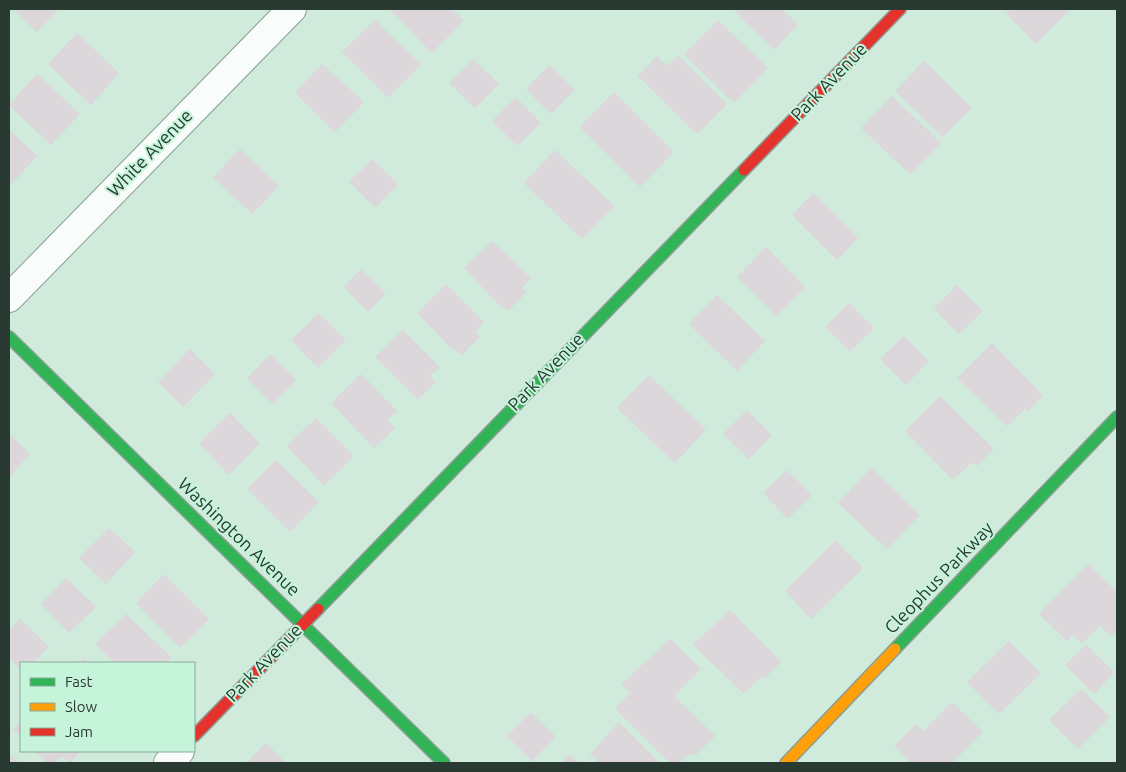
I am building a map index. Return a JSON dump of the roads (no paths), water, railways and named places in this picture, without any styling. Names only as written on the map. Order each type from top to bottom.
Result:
[{"type":"street","name":"White Avenue","points":[[9,298],[292,9]]},
{"type":"street","name":"Park Avenue","points":[[195,735],[900,9]]},
{"type":"street","name":"Washington Avenue","points":[[9,336],[444,763]]},
{"type":"street","name":"Cleophus Parkway","points":[[786,763],[1117,417]]},
{"type":"street","points":[[168,763],[179,752]]}]
